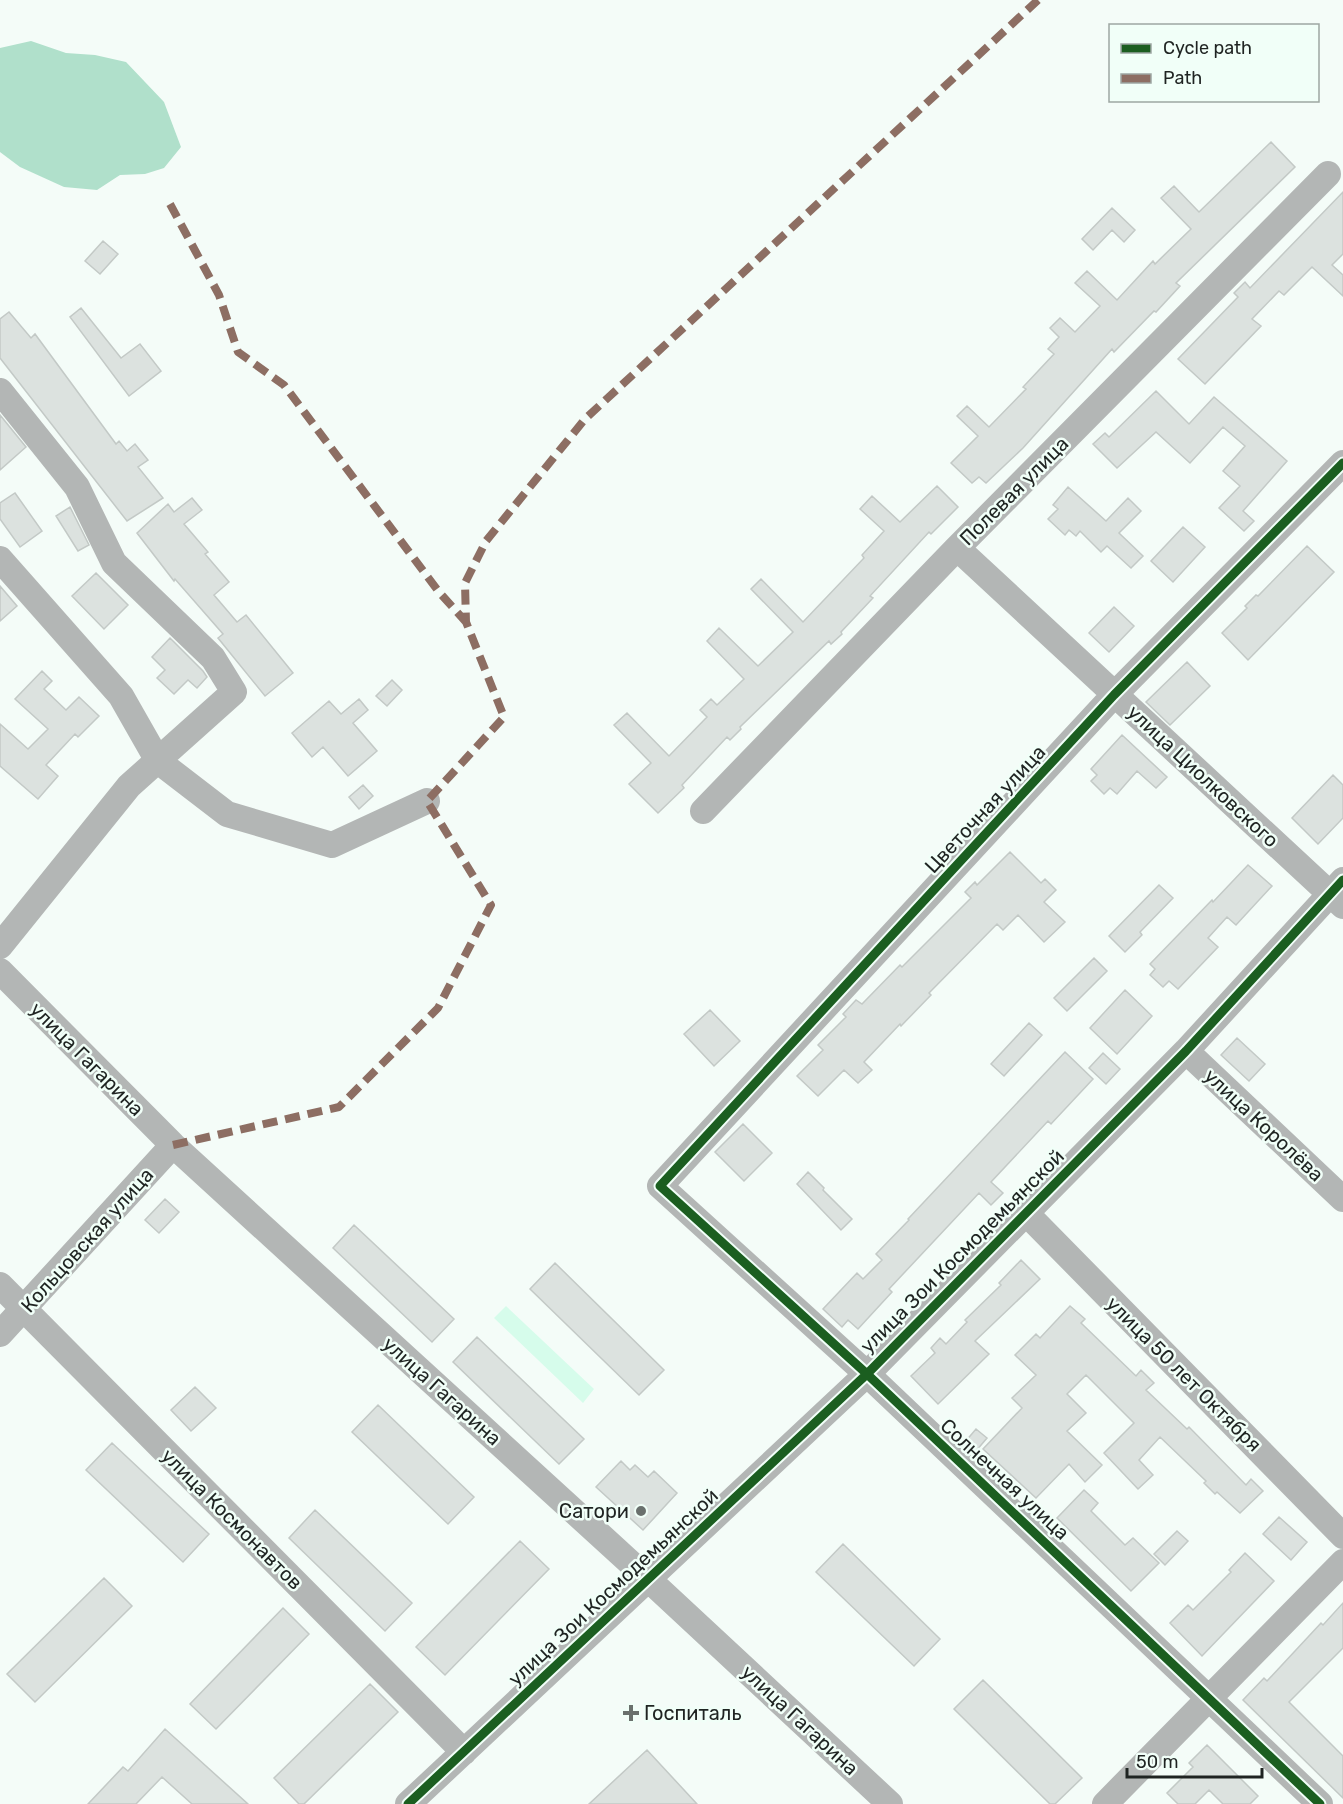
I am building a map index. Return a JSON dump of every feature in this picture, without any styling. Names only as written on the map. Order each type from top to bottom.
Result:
[{"type":"street","name":"Полевая улица","points":[[703,811],[957,548],[1328,174]]},
{"type":"street","points":[[0,392],[77,487],[114,563],[213,658],[234,692],[129,786],[0,946]]},
{"type":"street","name":"Цветочная улица","points":[[660,1186],[1114,695],[1343,463]]},
{"type":"street","name":"улица Циолковского","points":[[957,548],[1114,695],[1339,893]]},
{"type":"street","points":[[0,559],[120,696],[158,761],[227,814],[332,845],[427,801]]},
{"type":"street","name":"улица Зои Космодемьянской","points":[[408,1804],[867,1374],[1339,893]]},
{"type":"street","name":"улица Гагарина","points":[[0,971],[172,1145],[648,1578],[890,1804]]},
{"type":"street","name":"улица Королёва","points":[[1186,1051],[1343,1199]]},
{"type":"street","name":"Кольцовская улица","points":[[0,1334],[172,1145]]},
{"type":"street","name":"Солнечная улица","points":[[660,1186],[867,1374],[1320,1804]]},
{"type":"street","name":"улица 50 лет Октября","points":[[1025,1212],[1343,1536]]},
{"type":"street","name":"улица Космонавтов","points":[[0,1285],[464,1752]]},
{"type":"street","points":[[1106,1804],[1343,1562]]},
{"type":"green space","points":[[31,41],[66,53],[95,55],[126,62],[164,102],[181,147],[164,168],[145,174],[120,175],[97,190],[64,187],[20,167],[0,152],[0,48]]},
{"type":"green space","points":[[506,1306],[594,1389],[583,1403],[494,1318]]},
{"type":"building","points":[[1271,142],[1295,167],[1176,283],[1180,286],[1156,312],[1154,311],[1114,352],[1112,349],[1023,448],[986,483],[979,477],[972,483],[951,463],[978,436],[957,416],[967,406],[989,427],[1026,389],[1023,387],[1054,354],[1048,349],[1059,337],[1050,328],[1060,318],[1075,332],[1100,306],[1075,283],[1087,271],[1117,300],[1153,261],[1155,264],[1191,229],[1161,198],[1174,186],[1199,212]]},
{"type":"building","points":[[1343,192],[1343,254],[1332,265],[1343,275],[1343,296],[1312,267],[1284,295],[1279,291],[1252,319],[1261,326],[1205,384],[1178,359],[1238,297],[1234,293],[1245,282],[1250,288]]},
{"type":"building","points":[[1112,208],[1135,230],[1124,242],[1112,230],[1093,250],[1082,239]]},
{"type":"building","points":[[103,241],[118,254],[100,274],[85,261]]},
{"type":"building","points":[[81,308],[121,358],[140,344],[161,371],[129,396],[70,317]]},
{"type":"building","points":[[9,312],[31,338],[35,334],[116,444],[119,441],[127,451],[135,444],[148,460],[138,467],[163,498],[127,521],[0,358],[0,319]]},
{"type":"building","points":[[1156,391],[1189,424],[1214,397],[1287,461],[1243,511],[1254,521],[1244,531],[1219,508],[1240,486],[1223,471],[1245,446],[1223,427],[1190,463],[1156,432],[1117,468],[1093,444],[1105,433],[1109,437]]},
{"type":"building","points":[[0,415],[26,447],[0,470]]},
{"type":"building","points":[[937,486],[958,507],[931,534],[929,532],[870,596],[873,598],[841,632],[842,634],[831,644],[829,641],[740,727],[741,729],[730,740],[727,737],[682,785],[684,788],[658,813],[629,784],[651,763],[614,725],[627,713],[669,756],[707,717],[700,710],[711,699],[717,705],[744,679],[707,641],[719,628],[758,666],[793,632],[751,589],[761,579],[803,622],[864,558],[862,555],[884,531],[860,509],[872,496],[900,522]]},
{"type":"building","points":[[1068,487],[1106,521],[1128,498],[1141,511],[1119,533],[1143,556],[1131,568],[1107,546],[1101,552],[1080,531],[1076,536],[1069,530],[1065,535],[1048,519],[1058,509],[1053,505]]},
{"type":"building","points":[[15,493],[42,531],[20,547],[0,519],[0,503]]},
{"type":"building","points":[[192,498],[202,510],[184,524],[229,582],[214,595],[237,622],[246,615],[293,673],[265,696],[218,638],[223,634],[175,579],[174,581],[137,533],[168,504],[174,512]]},
{"type":"building","points":[[70,507],[89,545],[78,551],[56,516]]},
{"type":"building","points":[[1183,527],[1205,547],[1173,582],[1151,561]]},
{"type":"building","points":[[1307,546],[1334,572],[1248,660],[1222,633],[1247,608],[1245,606],[1256,595],[1258,596]]},
{"type":"building","points":[[96,573],[128,605],[104,629],[72,596]]},
{"type":"building","points":[[0,586],[17,606],[0,621]]},
{"type":"building","points":[[1114,607],[1134,626],[1109,652],[1089,633]]},
{"type":"building","points":[[170,638],[207,677],[197,688],[188,680],[174,694],[157,678],[165,670],[152,657]]},
{"type":"building","points":[[1187,662],[1210,686],[1170,725],[1146,702]]},
{"type":"building","points":[[42,671],[52,681],[44,689],[66,710],[79,697],[99,716],[78,737],[75,734],[46,765],[58,776],[38,799],[0,766],[0,724],[28,749],[48,729],[15,699]]},
{"type":"building","points":[[392,680],[402,690],[387,706],[376,696]]},
{"type":"building","points":[[359,699],[368,710],[353,723],[377,751],[348,776],[323,747],[312,757],[292,733],[329,701],[341,714]]},
{"type":"building","points":[[1122,735],[1167,777],[1156,788],[1137,771],[1117,794],[1110,788],[1104,794],[1091,781],[1097,775],[1091,769]]},
{"type":"building","points":[[1333,775],[1343,785],[1343,818],[1318,844],[1292,818]]},
{"type":"building","points":[[363,785],[373,796],[359,809],[349,797]]},
{"type":"building","points":[[1010,852],[1041,883],[1045,879],[1056,890],[1044,902],[1065,922],[1044,942],[1018,915],[1003,930],[997,924],[864,1062],[872,1070],[858,1083],[844,1070],[818,1096],[797,1076],[823,1050],[818,1045],[846,1017],[843,1014],[856,1000],[862,1004],[900,965],[902,967],[971,898],[965,892],[975,882],[977,885]]},
{"type":"building","points":[[1248,865],[1272,886],[1236,925],[1227,917],[1208,938],[1218,947],[1178,989],[1169,981],[1163,987],[1150,975],[1155,969],[1150,964]]},
{"type":"building","points":[[1159,885],[1173,898],[1140,932],[1142,935],[1125,952],[1109,936]]},
{"type":"building","points":[[1094,958],[1107,971],[1067,1011],[1054,998]]},
{"type":"building","points":[[1125,990],[1152,1016],[1117,1054],[1090,1028]]},
{"type":"building","points":[[710,1010],[740,1041],[714,1066],[684,1034]]},
{"type":"building","points":[[1029,1023],[1042,1035],[1004,1076],[991,1064]]},
{"type":"building","points":[[1237,1038],[1265,1064],[1249,1081],[1221,1055]]},
{"type":"building","points":[[1065,1052],[1093,1079],[1051,1124],[1048,1121],[991,1182],[1003,1193],[991,1205],[979,1193],[889,1289],[892,1292],[858,1329],[848,1320],[842,1327],[823,1309],[857,1273],[863,1279],[882,1260],[876,1254]]},
{"type":"building","points":[[1103,1053],[1120,1069],[1106,1084],[1089,1068]]},
{"type":"building","points":[[743,1124],[772,1153],[744,1181],[715,1152]]},
{"type":"building","points":[[808,1172],[852,1219],[841,1230],[797,1184]]},
{"type":"building","points":[[165,1199],[179,1212],[159,1233],[145,1220]]},
{"type":"building","points":[[354,1225],[454,1319],[432,1342],[333,1248]]},
{"type":"building","points":[[1021,1260],[1040,1279],[975,1341],[989,1354],[938,1404],[911,1376],[935,1353],[931,1348],[940,1338],[946,1344],[967,1322],[965,1320],[1001,1285],[999,1283]]},
{"type":"building","points":[[555,1263],[664,1370],[639,1395],[530,1289]]},
{"type":"building","points":[[1070,1306],[1085,1319],[1081,1323],[1136,1376],[1141,1370],[1154,1383],[1146,1390],[1187,1429],[1189,1427],[1246,1485],[1251,1479],[1263,1491],[1240,1513],[1217,1492],[1215,1494],[1204,1483],[1206,1481],[1160,1437],[1139,1460],[1153,1475],[1138,1489],[1104,1453],[1134,1423],[1086,1375],[1067,1394],[1086,1413],[1067,1431],[1102,1465],[1085,1482],[1069,1464],[1036,1498],[983,1449],[1022,1408],[1012,1398],[1036,1375],[1015,1355],[1036,1334],[1040,1338]]},
{"type":"building","points":[[477,1337],[584,1439],[559,1464],[453,1362]]},
{"type":"building","points":[[195,1387],[216,1408],[191,1431],[171,1410]]},
{"type":"building","points":[[378,1405],[474,1497],[448,1524],[352,1432]]},
{"type":"building","points":[[976,1429],[987,1438],[976,1451],[965,1442]]},
{"type":"building","points":[[112,1443],[209,1534],[183,1562],[86,1470]]},
{"type":"building","name":"Сатори","points":[[621,1461],[630,1470],[635,1465],[648,1477],[654,1471],[677,1493],[643,1530],[596,1487]]},
{"type":"building","points":[[1084,1490],[1098,1503],[1091,1511],[1125,1545],[1133,1538],[1159,1563],[1131,1591],[1057,1518]]},
{"type":"building","points":[[315,1510],[412,1603],[385,1631],[289,1538]]},
{"type":"building","points":[[1279,1517],[1307,1542],[1291,1560],[1263,1534]]},
{"type":"building","points":[[1177,1531],[1188,1541],[1165,1565],[1154,1554]]},
{"type":"building","points":[[520,1541],[549,1569],[445,1675],[416,1647]]},
{"type":"building","points":[[843,1544],[940,1639],[914,1666],[816,1572]]},
{"type":"building","points":[[1245,1553],[1274,1581],[1202,1656],[1170,1623],[1188,1605],[1193,1610],[1231,1572],[1229,1570]]},
{"type":"building","points":[[104,1578],[132,1606],[35,1702],[7,1674]]},
{"type":"building","points":[[1343,1603],[1343,1648],[1289,1702],[1343,1756],[1343,1798],[1243,1700],[1264,1678],[1267,1681]]},
{"type":"building","points":[[283,1608],[309,1634],[216,1729],[190,1704]]},
{"type":"building","points":[[983,1680],[1082,1778],[1055,1804],[1050,1804],[954,1709]]},
{"type":"building","points":[[370,1684],[398,1712],[304,1804],[299,1804],[274,1778]]},
{"type":"building","points":[[165,1729],[248,1804],[192,1804],[162,1777],[136,1804],[88,1804],[123,1767],[128,1771]]},
{"type":"building","points":[[1207,1745],[1258,1796],[1250,1804],[1223,1804],[1209,1790],[1195,1804],[1178,1804],[1167,1793],[1193,1767],[1189,1763]]},
{"type":"building","points":[[647,1750],[697,1804],[589,1804]]},
{"type":"marked path","points":[[173,1145],[339,1107],[438,1008],[491,905],[427,801],[504,717],[466,622],[465,583],[486,541],[585,419],[1038,0]]},
{"type":"marked path","points":[[170,204],[219,295],[238,352],[284,385],[439,592],[466,622]]},
{"type":"cycle path","points":[[1320,1804],[867,1374],[660,1186],[1114,695],[1343,463]]},
{"type":"cycle path","points":[[408,1804],[867,1374],[1186,1051],[1343,880]]},
{"type":"place","name":"Сатори","points":[[641,1511]]},
{"type":"place","name":"Госпиталь","points":[[631,1713]]}]
